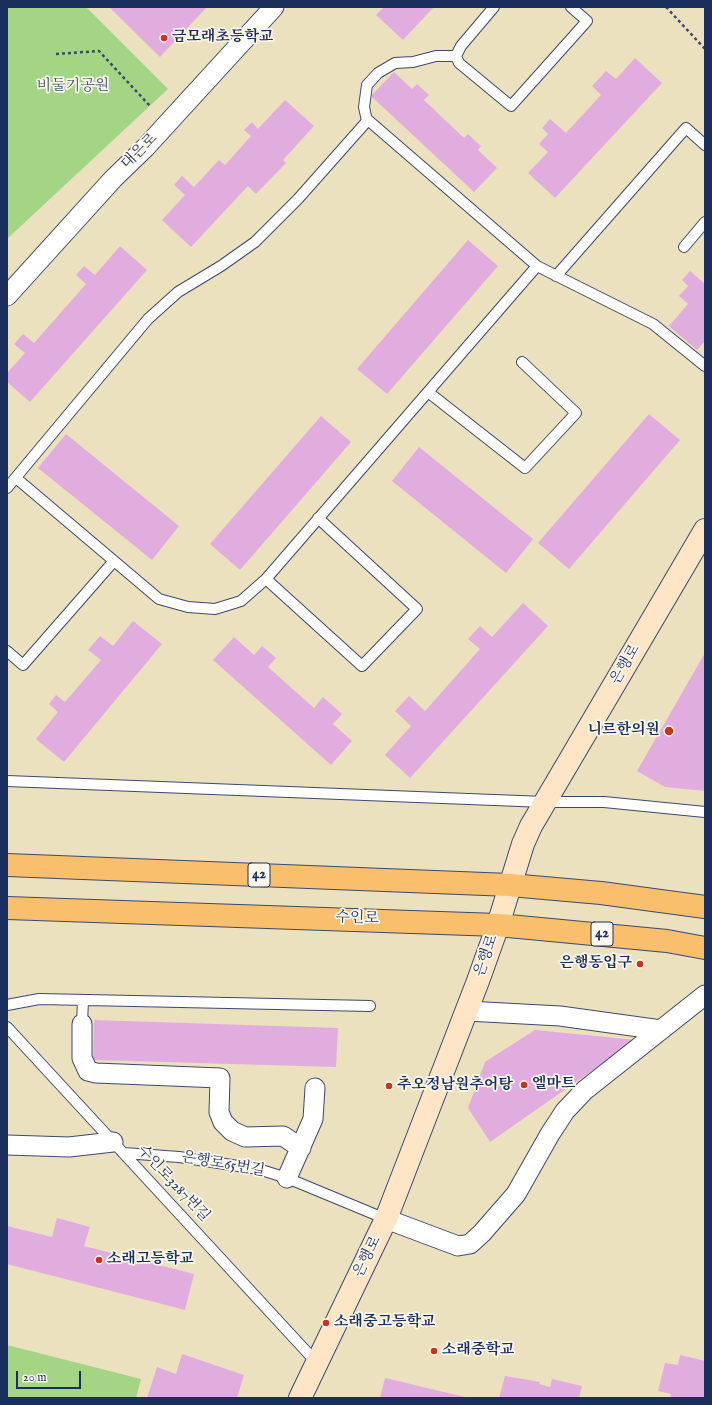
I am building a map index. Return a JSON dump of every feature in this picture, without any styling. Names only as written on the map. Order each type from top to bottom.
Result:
[{"type":"main road","name":"42","points":[[7,865],[510,885],[601,893],[705,907]]},
{"type":"main road","name":"수인로","points":[[7,908],[498,925],[667,940],[705,948]]},
{"type":"street","name":"대은로","points":[[7,296],[113,179],[145,148],[274,7]]},
{"type":"street","name":"은행로","points":[[300,1398],[386,1219],[467,1011],[498,925],[523,844],[545,802],[705,530]]},
{"type":"street","points":[[386,1219],[458,1246],[470,1244],[482,1233],[516,1194],[550,1134],[565,1111],[585,1090],[705,995]]},
{"type":"street","points":[[467,1011],[560,1016],[661,1030]]},
{"type":"street","points":[[82,1024],[82,1058],[88,1071],[96,1073],[220,1078],[219,1112],[223,1122],[232,1131],[245,1137],[283,1136],[301,1148]]},
{"type":"street","points":[[288,1178],[313,1119],[314,1088]]},
{"type":"street","name":"은행로65번길","points":[[7,1145],[118,1147]]},
{"type":"lane","points":[[456,56],[461,46],[494,7]]},
{"type":"lane","points":[[456,56],[460,63],[511,106],[587,22],[571,7]]},
{"type":"lane","points":[[456,56],[436,56],[414,62],[395,63],[378,73],[367,85],[364,107],[367,121],[537,266],[653,324],[705,366]]},
{"type":"lane","points":[[7,488],[148,319],[178,292],[221,266],[255,242],[298,199],[367,121]]},
{"type":"lane","points":[[556,276],[686,128],[705,145]]},
{"type":"lane","points":[[684,247],[705,222]]},
{"type":"lane","points":[[16,478],[159,599],[188,607],[215,609],[241,601],[266,579],[537,266]]},
{"type":"lane","points":[[428,392],[525,468],[576,413],[522,362]]},
{"type":"lane","points":[[266,579],[362,666],[417,609],[318,518]]},
{"type":"lane","points":[[7,651],[23,665],[114,561]]},
{"type":"lane","points":[[7,781],[545,802],[604,802],[705,812]]},
{"type":"lane","points":[[7,1005],[39,999],[370,1006]]},
{"type":"lane","points":[[82,1024],[83,1000]]},
{"type":"lane","name":"수인로3287번길","points":[[7,1027],[316,1363]]},
{"type":"lane","name":"은행로65번길","points":[[118,1147],[258,1168],[288,1178],[386,1219]]},
{"type":"path","points":[[666,7],[705,49]]},
{"type":"path","points":[[56,54],[99,51],[150,106]]},
{"type":"green space","name":"비둘기공원","points":[[7,7],[86,7],[168,89],[7,239]]},
{"type":"green space","points":[[7,1345],[141,1379],[136,1398],[7,1398]]},
{"type":"building","name":"금모래초등학교","points":[[109,7],[207,7],[160,57]]},
{"type":"building","points":[[384,7],[434,7],[403,40],[376,15]]},
{"type":"building","points":[[635,58],[662,83],[555,198],[528,173],[548,152],[539,144],[548,134],[542,128],[550,119],[566,133],[601,95],[592,86],[606,71],[616,79]]},
{"type":"building","points":[[394,72],[412,89],[417,84],[429,95],[424,100],[464,138],[468,134],[481,146],[478,150],[497,168],[474,192],[371,96]]},
{"type":"building","points":[[285,100],[314,126],[283,160],[286,163],[256,194],[248,186],[191,247],[162,220],[185,195],[174,185],[182,176],[194,187],[219,160],[225,165],[251,136],[244,130],[252,122],[258,129]]},
{"type":"building","points":[[468,240],[498,266],[387,394],[357,369]]},
{"type":"building","points":[[120,246],[147,270],[30,402],[7,382],[7,373],[25,353],[14,344],[23,334],[34,343],[86,284],[76,275],[84,266],[95,275]]},
{"type":"building","points":[[690,271],[705,284],[705,341],[697,350],[669,326],[688,304],[679,296],[688,286],[682,280]]},
{"type":"building","points":[[649,414],[680,440],[569,569],[538,543]]},
{"type":"building","points":[[321,416],[351,442],[240,570],[210,544]]},
{"type":"building","points":[[66,434],[179,526],[152,560],[38,468]]},
{"type":"building","points":[[419,447],[533,539],[506,573],[392,481]]},
{"type":"building","points":[[523,603],[548,626],[410,778],[385,755],[411,726],[395,711],[409,696],[425,711],[480,649],[468,639],[480,626],[492,637]]},
{"type":"building","points":[[133,621],[162,644],[64,762],[36,739],[58,712],[49,704],[56,695],[65,702],[101,660],[88,650],[100,636],[113,646]]},
{"type":"building","points":[[234,637],[254,655],[262,646],[276,658],[268,667],[314,708],[323,697],[342,714],[333,724],[352,741],[331,765],[213,660]]},
{"type":"building","points":[[705,653],[705,791],[665,787],[637,771]]},
{"type":"building","points":[[94,1020],[338,1028],[336,1067],[93,1060]]},
{"type":"building","name":"엘마트","points":[[535,1030],[636,1040],[490,1142],[468,1108],[485,1062]]},
{"type":"building","points":[[57,1218],[90,1227],[84,1246],[194,1274],[185,1310],[7,1264],[7,1226],[52,1237]]},
{"type":"building","points":[[182,1354],[244,1375],[237,1398],[147,1398],[157,1367],[176,1374]]},
{"type":"building","points":[[680,1355],[705,1361],[705,1398],[670,1398],[671,1394],[658,1391],[665,1363],[678,1365]]},
{"type":"building","points":[[505,1376],[540,1382],[539,1384],[550,1387],[552,1379],[582,1386],[579,1398],[499,1398]]},
{"type":"building","points":[[385,1378],[465,1397],[465,1398],[380,1398]]},
{"type":"place","name":"금모래초등학교","points":[[164,38]]},
{"type":"place","name":"니르한의원","points":[[669,731]]},
{"type":"place","name":"은행동입구","points":[[640,964]]},
{"type":"place","name":"엘마트","points":[[524,1085]]},
{"type":"place","name":"추오정남원추어탕","points":[[389,1086]]},
{"type":"place","name":"소래고등학교","points":[[99,1260]]},
{"type":"place","name":"소래중고등학교","points":[[326,1323]]},
{"type":"place","name":"소래중학교","points":[[434,1351]]}]
